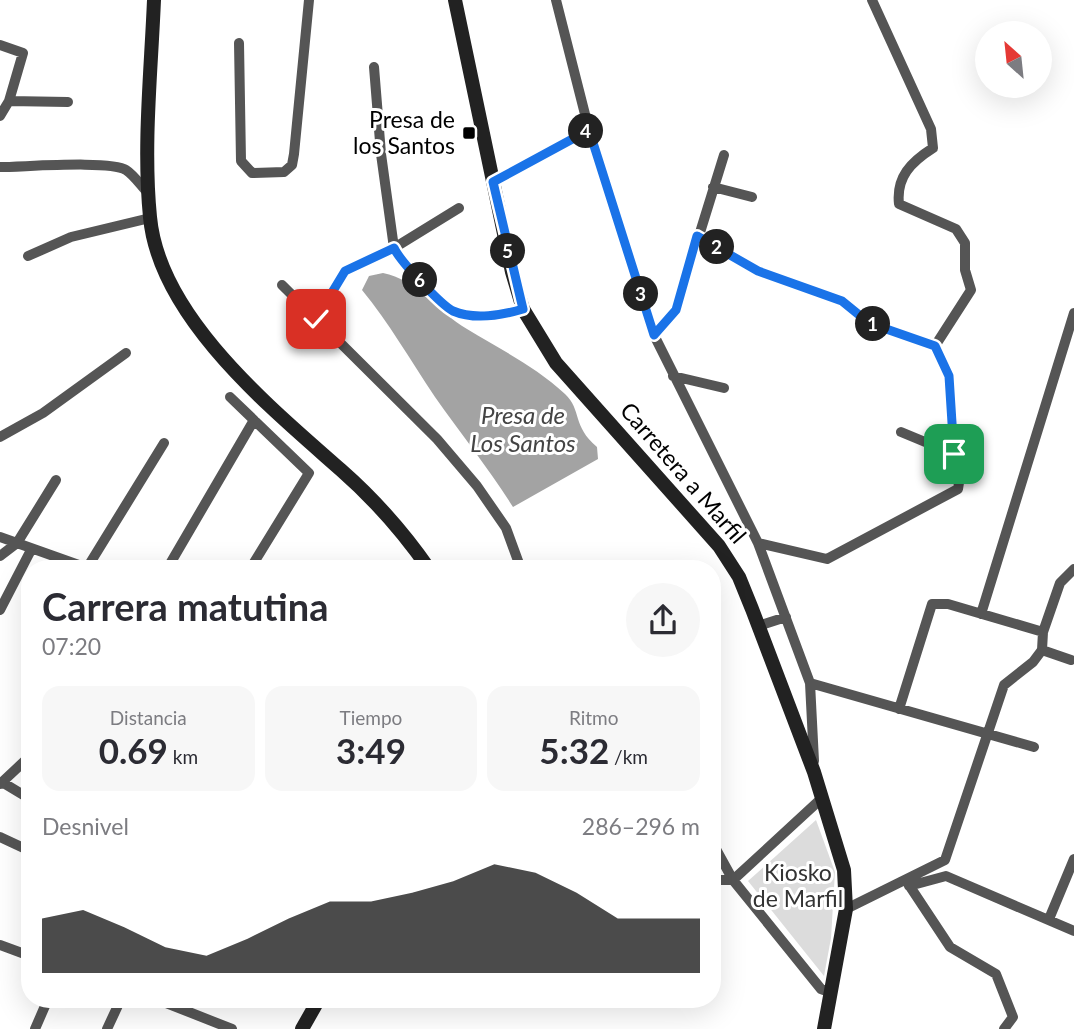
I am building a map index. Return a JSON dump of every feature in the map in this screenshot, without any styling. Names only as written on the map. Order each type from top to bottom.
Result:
[{"type":"main road","points":[[154,0],[148,159],[150,219],[159,254],[179,300],[197,327],[264,402],[380,508],[422,560]]},
{"type":"main road","name":"Carretera a Marfil","points":[[454,0],[523,309],[556,363],[719,546],[739,576],[814,772],[844,870],[846,909],[824,1022]]},
{"type":"main road","points":[[302,1029],[315,1008]]},
{"type":"street","points":[[239,43],[241,161],[253,173],[284,172],[292,165],[294,154],[309,0]]},
{"type":"street","points":[[556,0],[589,130],[654,335],[758,543],[810,683],[814,772]]},
{"type":"street","points":[[872,0],[931,129],[933,148],[912,162],[897,188],[899,204],[956,229],[965,243],[965,270],[971,290],[935,346]]},
{"type":"street","points":[[0,45],[23,54],[9,100],[0,116]]},
{"type":"street","points":[[374,67],[394,248],[400,260],[453,311],[502,315],[523,309]]},
{"type":"street","points":[[9,100],[68,102]]},
{"type":"street","points":[[493,182],[589,130]]},
{"type":"street","points":[[654,335],[676,310],[724,155]]},
{"type":"street","points":[[0,167],[65,167],[102,163],[126,170],[150,194]]},
{"type":"street","points":[[713,187],[752,197]]},
{"type":"street","points":[[316,319],[345,271],[394,248],[459,208]]},
{"type":"street","points":[[28,256],[71,237],[150,219]]},
{"type":"street","points":[[697,236],[758,271],[842,301],[869,323],[935,346],[949,376],[954,454],[961,470],[958,489],[953,494],[827,559],[758,543]]},
{"type":"street","points":[[282,285],[437,439],[477,486],[506,528],[518,560]]},
{"type":"street","points":[[981,614],[1074,313]]},
{"type":"street","points":[[0,437],[43,413],[126,353]]},
{"type":"street","points":[[673,376],[724,388]]},
{"type":"street","points":[[230,397],[309,474],[256,560]]},
{"type":"street","points":[[172,560],[254,420]]},
{"type":"street","points":[[901,432],[954,454]]},
{"type":"street","points":[[93,560],[164,443]]},
{"type":"street","points":[[0,556],[17,543],[56,480]]},
{"type":"street","points":[[0,537],[31,551],[61,560]]},
{"type":"street","points":[[27,560],[31,551]]},
{"type":"street","points":[[1004,1029],[1013,1017],[996,974],[950,947],[908,884],[910,876],[945,860],[1004,685],[1033,662],[1042,650],[1043,632],[1060,583],[1074,569]]},
{"type":"street","points":[[0,610],[21,575]]},
{"type":"street","points":[[899,709],[932,604],[948,604],[1043,632]]},
{"type":"street","points":[[758,626],[786,617]]},
{"type":"street","points":[[1042,650],[1071,660]]},
{"type":"street","points":[[810,683],[1034,747]]},
{"type":"street","points":[[21,764],[1,783],[21,794]]},
{"type":"street","points":[[721,880],[733,880],[822,799]]},
{"type":"street","points":[[0,837],[21,847]]},
{"type":"street","points":[[721,858],[733,880],[821,989],[829,992]]},
{"type":"street","points":[[1049,919],[1074,859]]},
{"type":"street","points":[[846,909],[908,884],[946,876],[1074,931]]},
{"type":"street","points":[[0,945],[21,953]]},
{"type":"street","points":[[35,1029],[44,1008]]},
{"type":"street","points":[[107,1029],[117,1008]]},
{"type":"street","points":[[179,1008],[232,1029]]},
{"type":"street","points":[[816,1029],[824,1022]]},
{"type":"green space","name":"Kiosko de Marfil","points":[[816,820],[835,872],[831,938],[824,976],[748,881]]},
{"type":"water","name":"Presa de Los Santos","points":[[383,273],[395,276],[417,289],[457,322],[554,384],[574,406],[580,425],[597,447],[598,459],[513,507],[362,290],[369,276]]},
{"type":"place","name":"Presa de los Santos","points":[[469,133]]},
{"type":"route","points":[[316,319],[345,271],[394,248],[400,260],[453,311],[502,315],[523,309],[512,272],[493,182],[589,130],[654,335],[676,310],[697,236],[758,271],[842,301],[869,323],[935,346],[949,376],[954,454]]}]
